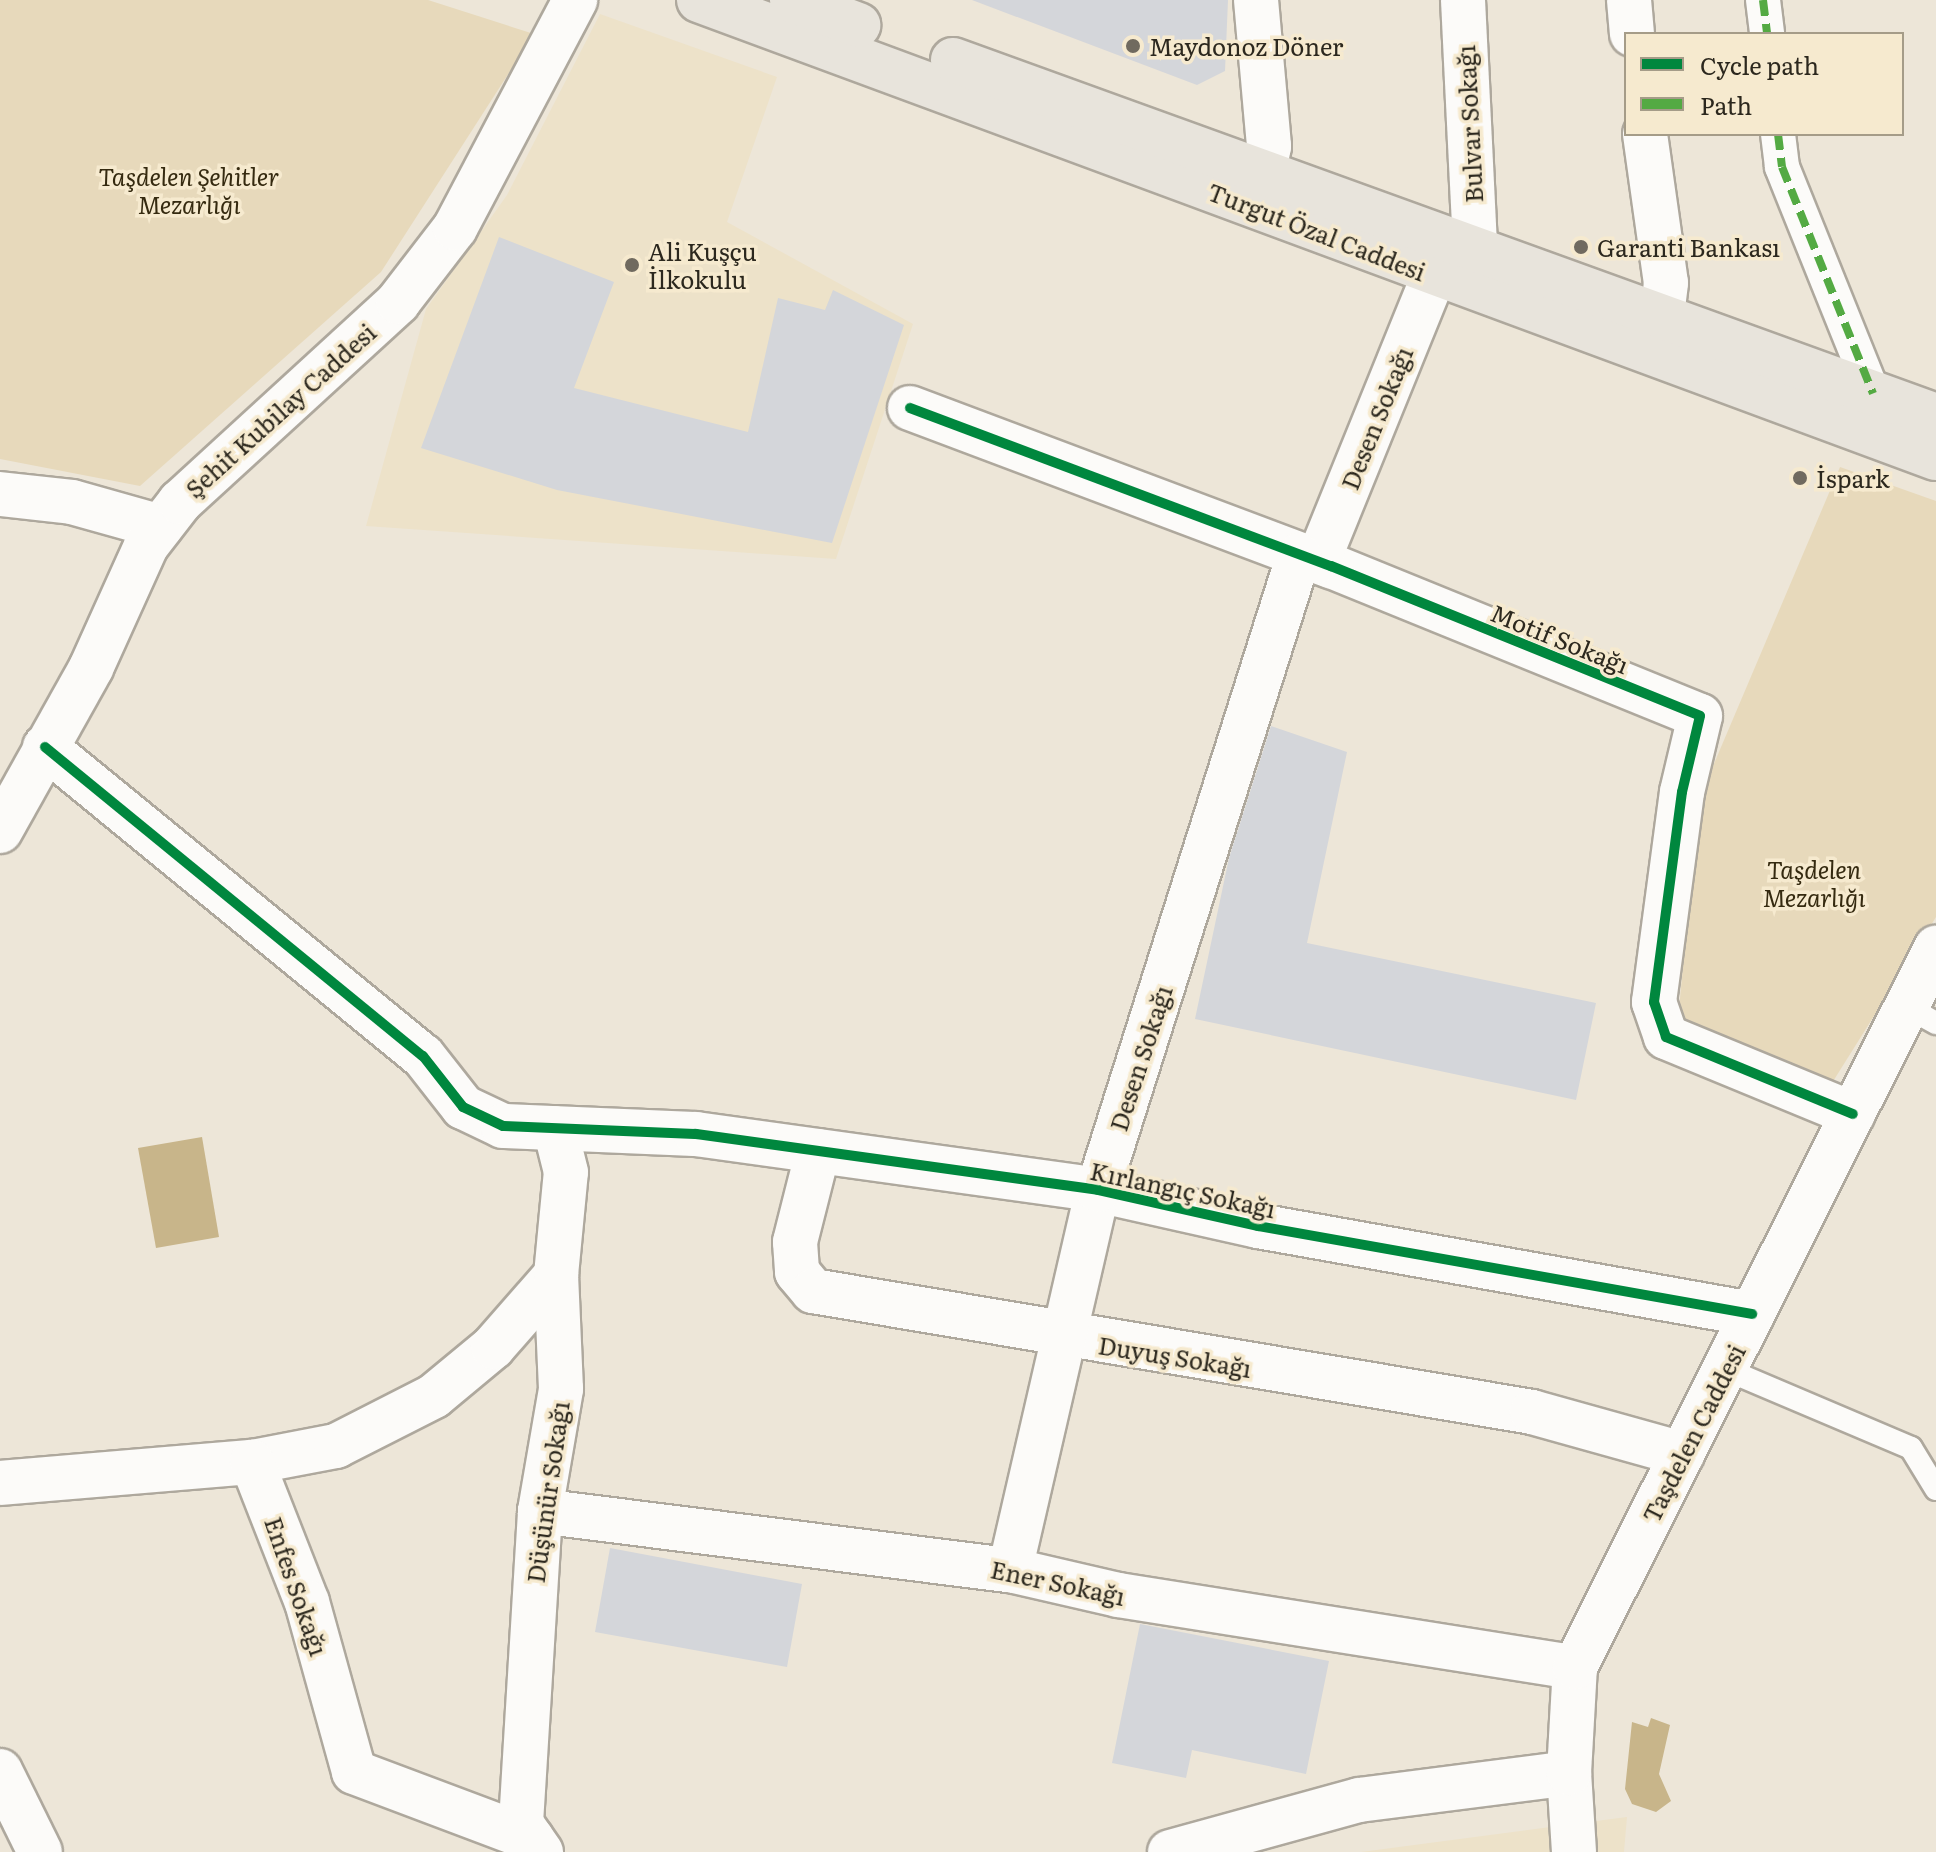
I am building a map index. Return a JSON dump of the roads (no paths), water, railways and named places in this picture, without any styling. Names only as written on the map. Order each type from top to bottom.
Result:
[{"type":"main road","name":"Turgut Özal Caddesi","points":[[699,0],[1434,275],[1936,458]]},
{"type":"main road","name":"Turgut Özal Caddesi","points":[[792,0],[1936,416]]},
{"type":"street","name":"Şehit Kubilay Caddesi","points":[[0,831],[161,527],[398,302],[455,228],[575,0]]},
{"type":"street","points":[[1256,0],[1269,146],[1264,172]]},
{"type":"street","name":"Bulvar Sokağı","points":[[1463,0],[1475,248]]},
{"type":"street","points":[[1629,0],[1632,32]]},
{"type":"street","points":[[1763,0],[1767,32]]},
{"type":"street","points":[[1645,136],[1666,283],[1662,316]]},
{"type":"street","points":[[1778,136],[1782,167],[1873,393]]},
{"type":"street","name":"Desen Sokağı","points":[[1010,1570],[1066,1339],[1098,1190],[1309,558],[1434,275]]},
{"type":"street","name":"Motif Sokağı","points":[[910,408],[1309,558],[1700,716],[1682,792],[1654,1002],[1666,1037],[1853,1114]]},
{"type":"street","points":[[0,494],[72,502],[161,527]]},
{"type":"street","name":"Kırlangıç Sokağı","points":[[45,747],[423,1056],[463,1107],[503,1126],[696,1134],[1098,1190],[1258,1226],[1752,1314]]},
{"type":"street","name":"Taşdelen Caddesi","points":[[1574,1852],[1569,1773],[1575,1667],[1853,1114],[1921,1015],[1936,948]]},
{"type":"street","name":"Düşünür Sokağı","points":[[537,1846],[521,1823],[540,1511],[561,1389],[556,1275],[566,1172],[555,1128]]},
{"type":"street","name":"Duyuş Sokağı","points":[[818,1151],[795,1242],[797,1272],[813,1291],[1066,1339],[1532,1412],[1682,1454]]},
{"type":"street","points":[[0,1483],[252,1462],[336,1446],[434,1396],[493,1347],[556,1275]]},
{"type":"street","name":"Enfes Sokağı","points":[[252,1462],[307,1602],[354,1772],[537,1846]]},
{"type":"street","name":"Ener Sokağı","points":[[540,1511],[1010,1570],[1134,1598],[1575,1667]]},
{"type":"street","points":[[0,1771],[40,1852]]},
{"type":"street","points":[[1170,1852],[1359,1800],[1569,1773]]},
{"type":"lane","points":[[1725,1369],[1911,1448],[1936,1489]]},
{"type":"place","name":"Maydonoz Döner","points":[[1133,46]]},
{"type":"place","name":"Garanti Bankası","points":[[1581,247]]},
{"type":"place","name":"Ali Kuşçu İlkokulu","points":[[632,265]]},
{"type":"place","name":"İspark","points":[[1800,478]]},
{"type":"park label","name":"Taşdelen Şehitler Mezarlığı","points":[[189,190]]},
{"type":"park label","name":"Taşdelen Mezarlığı","points":[[1814,883]]}]
